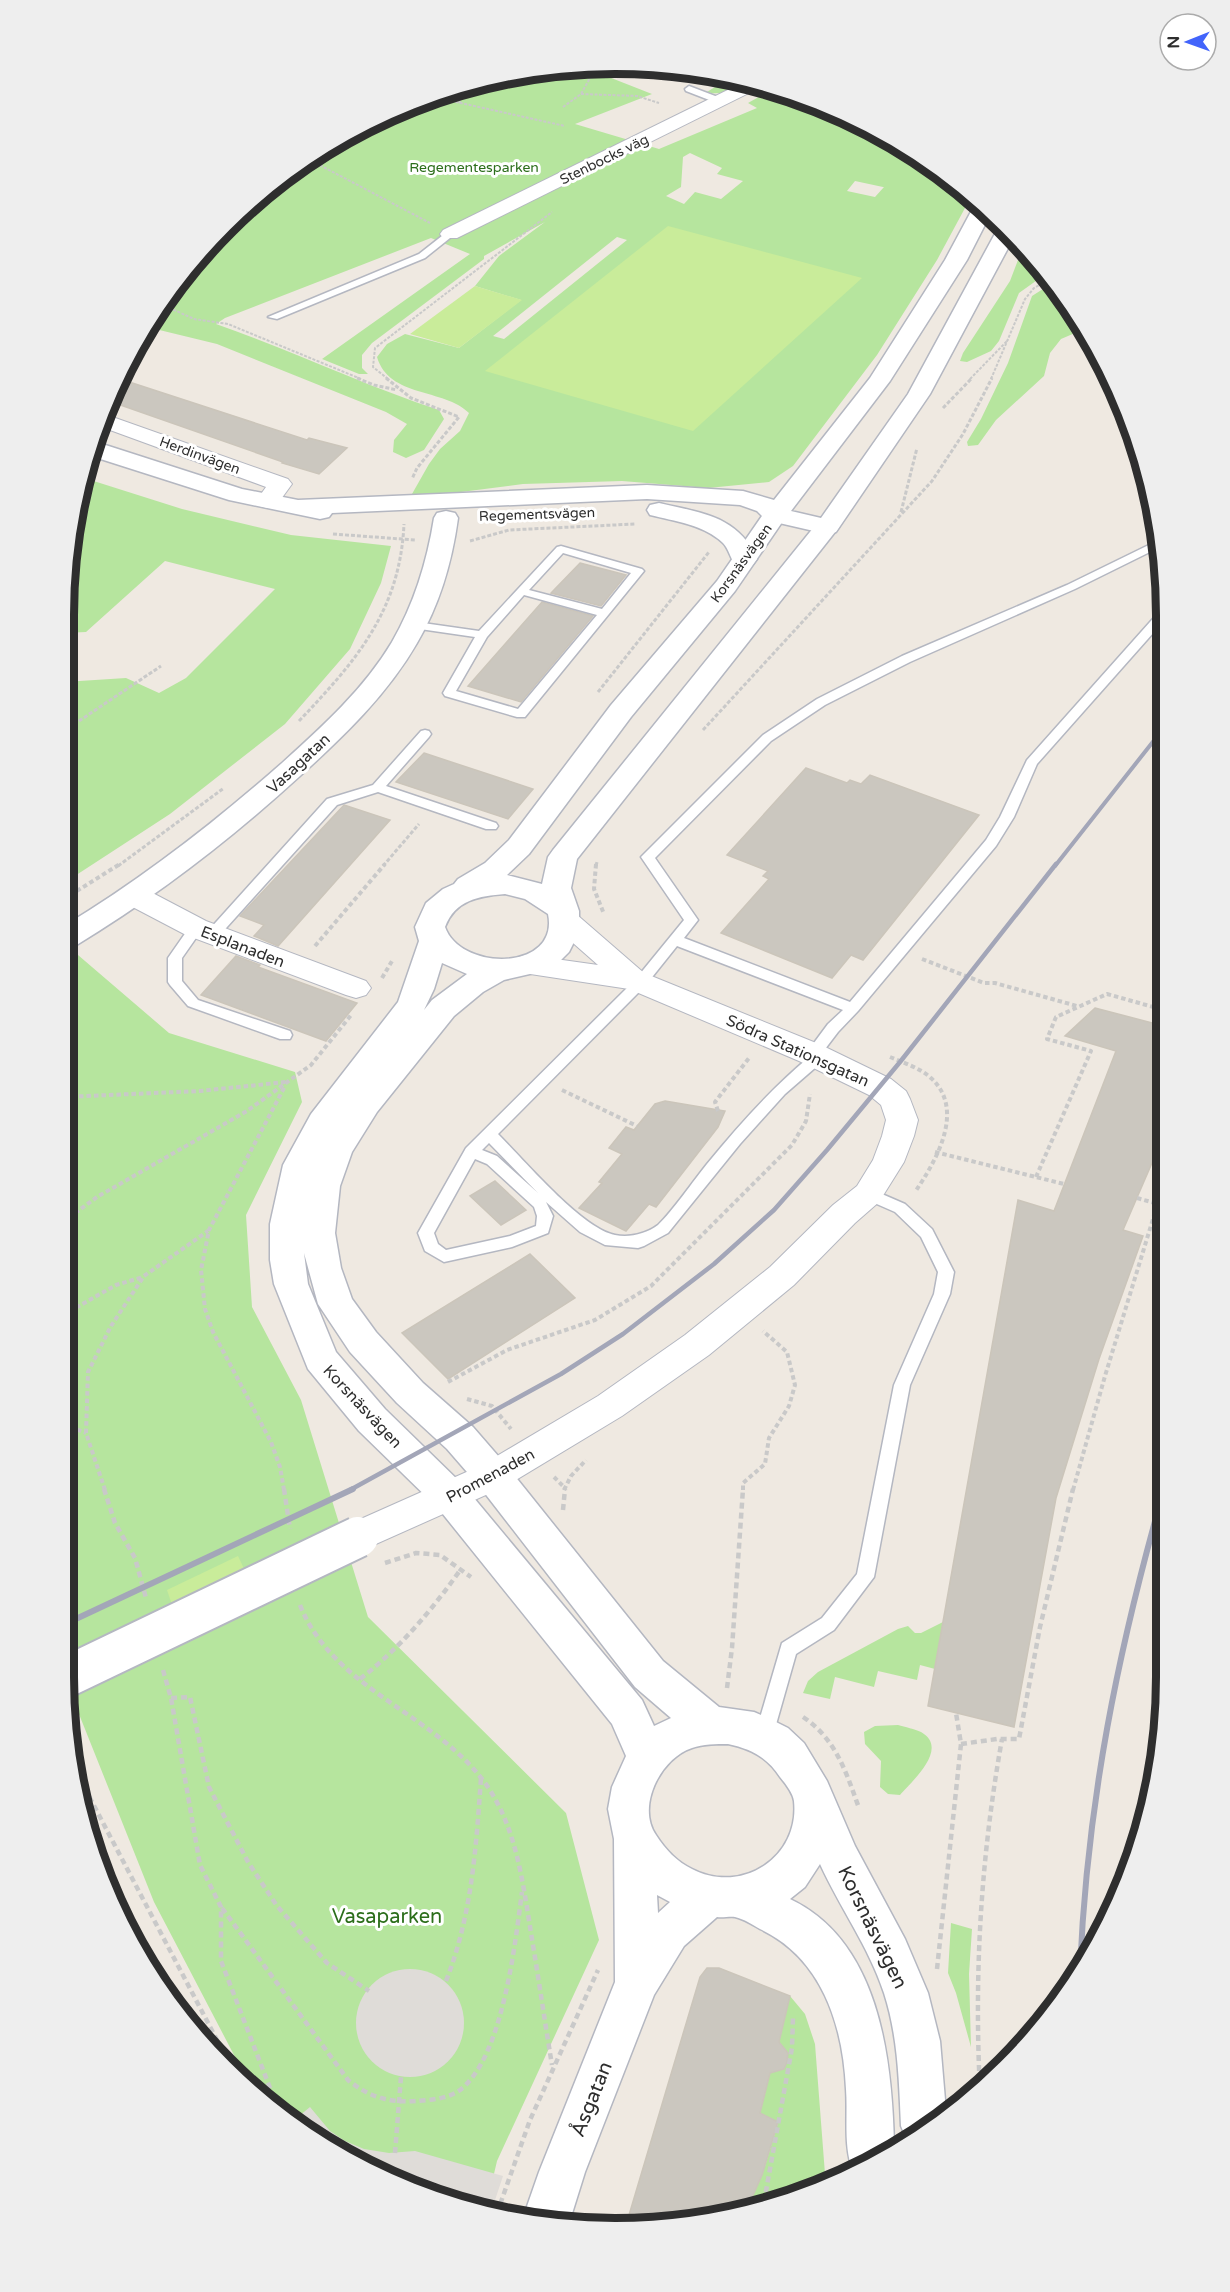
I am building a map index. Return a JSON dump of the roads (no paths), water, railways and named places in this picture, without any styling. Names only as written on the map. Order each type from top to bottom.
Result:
[{"type":"street","name":"Stenbocks väg","points":[[450,234],[743,89]]},
{"type":"street","name":"Korsnäsvägen","points":[[461,890],[495,870],[519,847],[621,711],[726,586],[775,515],[879,381],[956,260],[979,215]]},
{"type":"street","points":[[710,1725],[680,1703],[649,1674],[493,1476],[460,1438],[410,1393],[363,1342],[336,1304],[324,1268],[318,1233],[323,1186],[336,1150],[366,1104],[443,1008],[472,985],[547,956],[558,946],[565,916],[557,892],[557,878],[563,857],[827,528],[919,394],[1003,237]]},
{"type":"street","name":"Herdinvägen","points":[[109,423],[280,484],[268,501]]},
{"type":"street","name":"Regementsvägen","points":[[99,451],[176,477],[268,501],[353,516],[647,492],[743,498]]},
{"type":"street","points":[[743,498],[778,491],[804,478]]},
{"type":"street","points":[[743,498],[766,506],[775,515],[827,528]]},
{"type":"street","name":"Regementsvägen","points":[[446,510],[650,517],[679,508],[760,516],[775,515]]},
{"type":"street","name":"Vasagatan","points":[[74,933],[135,896],[225,829],[314,749],[376,683],[396,656],[432,581],[441,551],[446,510]]},
{"type":"street","points":[[650,517],[716,526],[732,536],[741,549],[744,559]]},
{"type":"street","points":[[512,968],[460,961],[433,943],[430,930],[436,910],[442,902],[461,890],[490,884],[528,888],[551,898],[565,916]]},
{"type":"street","name":"Esplanaden","points":[[135,896],[204,931],[365,992]]},
{"type":"street","name":"Södra Stationsgatan","points":[[565,916],[637,982]]},
{"type":"street","name":"Korsnäsvägen","points":[[433,943],[419,989],[411,1006],[323,1122],[308,1148],[292,1193],[287,1224],[287,1260],[291,1284],[321,1359],[372,1420],[452,1497],[628,1713],[647,1758]]},
{"type":"street","name":"Södra Stationsgatan","points":[[512,968],[637,982],[816,1056],[880,1087],[895,1099],[902,1119],[888,1162],[868,1194]]},
{"type":"street","name":"Promenaden","points":[[74,1686],[369,1551],[452,1497],[493,1476],[610,1406],[698,1346],[782,1276],[844,1214],[868,1194]]},
{"type":"street","points":[[723,1897],[766,1889],[788,1874],[805,1853],[814,1828],[814,1803],[810,1786],[797,1763],[779,1745],[768,1720],[738,1727],[710,1725],[692,1729],[674,1736],[647,1758],[633,1783],[628,1811],[634,1839],[646,1859],[663,1877],[684,1890],[723,1897],[805,1931],[825,1955],[849,1994],[860,2023],[870,2073],[871,2154]]},
{"type":"street","name":"Korsnäsvägen","points":[[814,1803],[840,1859],[891,1955],[912,2012],[919,2049],[924,2122]]},
{"type":"street","name":"Åsgatan","points":[[548,2214],[620,1971],[634,1839]]},
{"type":"street","name":"Åsgatan","points":[[620,1971],[669,1931],[723,1897]]},
{"type":"lane","points":[[689,89],[720,101]]},
{"type":"lane","points":[[273,317],[422,256],[450,234]]},
{"type":"lane","points":[[471,1152],[492,1160],[540,1204],[545,1216],[543,1229],[512,1241],[444,1256],[431,1247],[426,1233],[471,1152],[637,982],[692,920],[648,857],[767,738],[821,702],[906,659],[1071,587],[1152,547]]},
{"type":"lane","points":[[561,549],[638,571],[605,613],[520,714],[449,693],[482,635],[561,549]]},
{"type":"lane","points":[[521,591],[605,613]]},
{"type":"lane","points":[[489,1134],[565,1211],[585,1228],[611,1241],[638,1242],[663,1229],[735,1140],[780,1090],[816,1056],[833,1028],[902,951],[991,843],[1007,817],[1031,763],[1156,623]]},
{"type":"lane","points":[[413,624],[482,635]]},
{"type":"lane","points":[[378,788],[425,734]]},
{"type":"lane","points":[[285,1035],[193,1003],[175,982],[175,958],[332,802],[378,788],[491,826]]},
{"type":"lane","points":[[674,940],[853,1008]]},
{"type":"lane","points":[[768,1720],[788,1649],[828,1624],[865,1577],[903,1386],[942,1294],[946,1272],[927,1233],[900,1208],[868,1194]]},
{"type":"railway","points":[[1055,866],[1156,738]]},
{"type":"railway","points":[[350,1490],[561,1374],[623,1334],[714,1264],[774,1210],[827,1150],[900,1062],[1056,864]]},
{"type":"railway","points":[[74,1620],[353,1489]]},
{"type":"railway","points":[[1081,1953],[1090,1847],[1107,1727],[1132,1608],[1156,1517]]},
{"type":"park label","name":"Regementesparken","points":[[474,167]]},
{"type":"park label","name":"Vasaparken","points":[[387,1916]]}]
